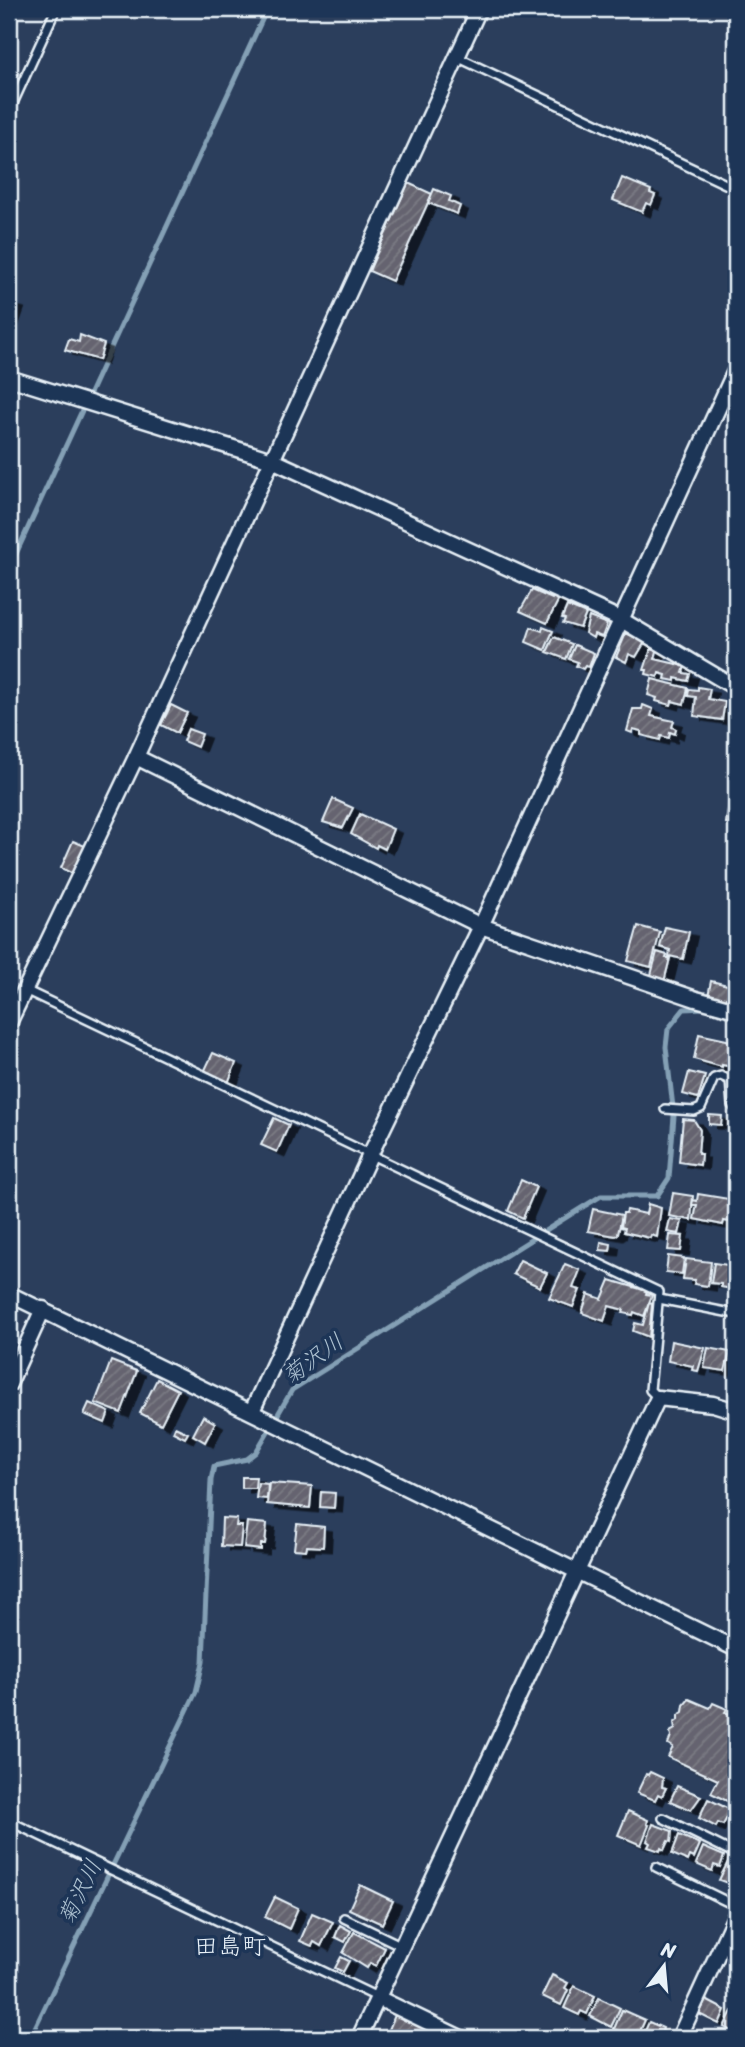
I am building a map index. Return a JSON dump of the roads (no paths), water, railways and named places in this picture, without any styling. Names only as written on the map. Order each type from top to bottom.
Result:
[{"type":"street","points":[[9,1023],[136,757],[479,9]]},
{"type":"street","points":[[252,1411],[370,1155],[481,926],[736,369]]},
{"type":"street","points":[[9,379],[272,460],[620,620],[736,688]]},
{"type":"street","points":[[136,757],[481,926],[736,1010]]},
{"type":"street","points":[[9,1294],[736,1648]]},
{"type":"street","points":[[9,1384],[43,1309]]},
{"type":"street","points":[[359,2038],[658,1398],[713,1404],[736,1411]]},
{"type":"street","points":[[679,2038],[736,1914]]},
{"type":"street","points":[[378,1998],[461,2038]]},
{"type":"lane","points":[[9,111],[57,9]]},
{"type":"lane","points":[[457,56],[736,189]]},
{"type":"lane","points":[[24,990],[659,1292],[650,1390],[658,1398]]},
{"type":"lane","points":[[665,1109],[694,1111],[701,1108],[714,1078],[721,1076],[730,1080],[732,1105],[736,1110]]},
{"type":"lane","points":[[659,1299],[736,1314]]},
{"type":"lane","points":[[663,1818],[736,1854]]},
{"type":"lane","points":[[9,1821],[378,1998]]},
{"type":"lane","points":[[656,1867],[736,1906]]},
{"type":"lane","points":[[344,1919],[402,1946]]},
{"type":"waterway","points":[[9,569],[267,9]]},
{"type":"waterway","name":"菊沢川","points":[[30,2038],[196,1692],[203,1662],[211,1480],[214,1466],[247,1459],[256,1452],[292,1390],[578,1210],[601,1196],[657,1196],[669,1178],[674,1116],[666,1047],[668,1029],[684,1009],[703,1008]]},
{"type":"district","name":"田島町","points":[[230,1946]]}]
